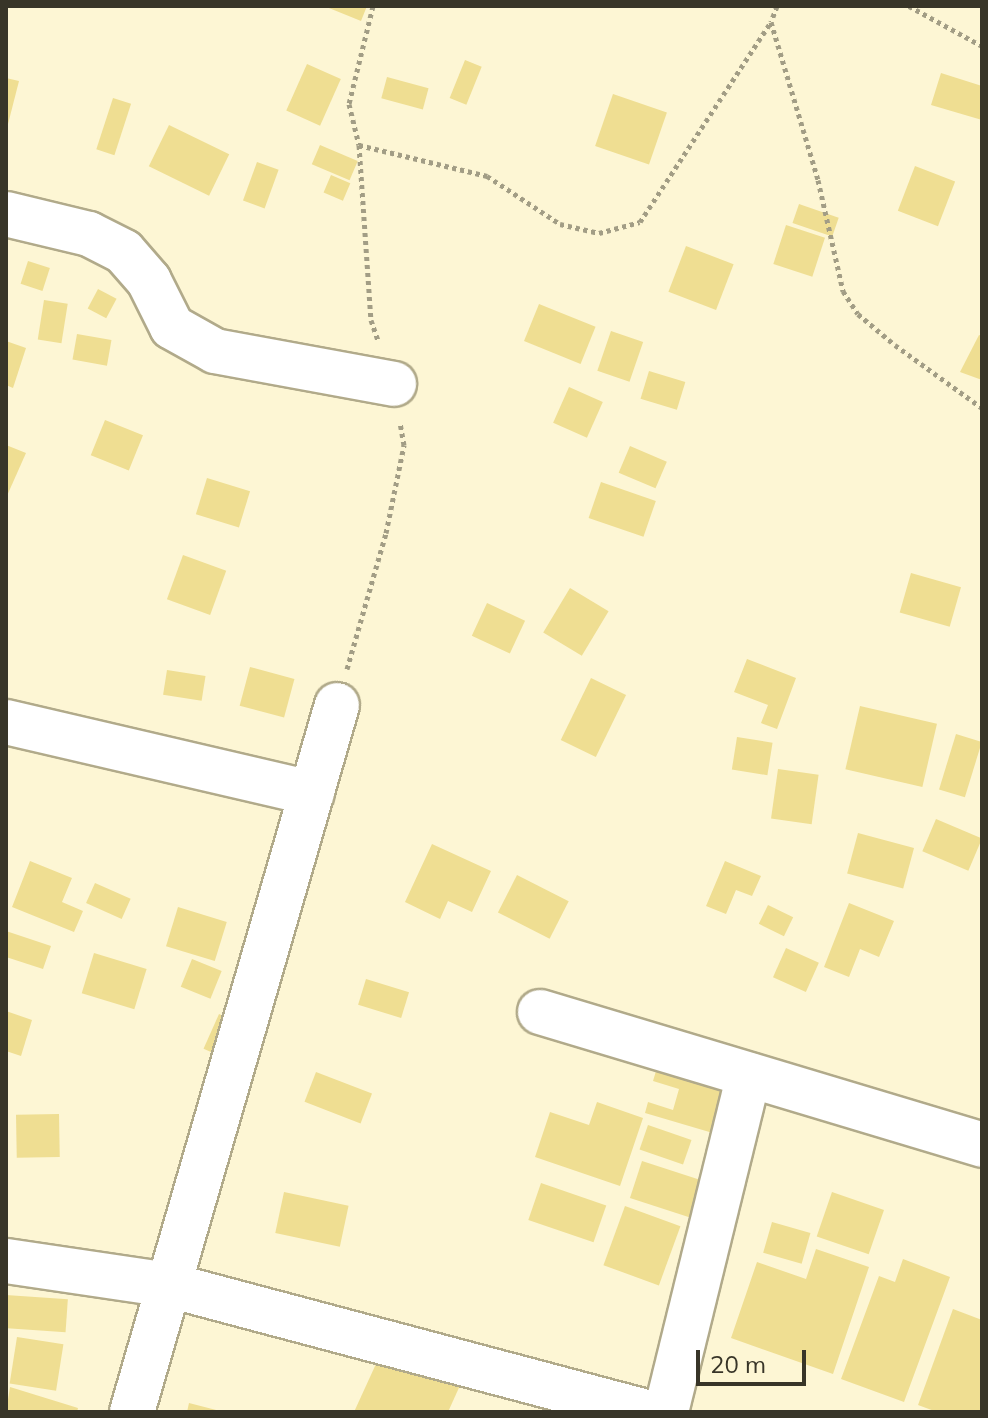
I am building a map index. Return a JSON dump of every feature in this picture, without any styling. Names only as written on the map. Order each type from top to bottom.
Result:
[{"type":"street","points":[[6,214],[89,234],[124,252],[149,281],[172,327],[215,351],[394,384]]},
{"type":"street","points":[[132,1412],[337,705]]},
{"type":"street","points":[[6,722],[312,793]]},
{"type":"street","points":[[540,1012],[982,1145]]},
{"type":"street","points":[[666,1412],[749,1075]]},
{"type":"street","points":[[6,1261],[169,1285],[645,1412]]},
{"type":"path","points":[[359,145],[487,176],[560,224],[599,233],[640,222],[771,22],[777,6]]},
{"type":"path","points":[[909,6],[982,46]]},
{"type":"path","points":[[771,22],[818,180],[843,291],[858,314],[982,408]]},
{"type":"building","points":[[324,6],[367,6],[361,21]]},
{"type":"building","points":[[465,60],[482,67],[466,105],[450,98]]},
{"type":"building","points":[[307,64],[341,79],[320,126],[286,111]]},
{"type":"building","points":[[941,73],[982,86],[982,120],[931,105]]},
{"type":"building","points":[[387,77],[429,88],[423,109],[381,98]]},
{"type":"building","points":[[6,78],[19,81],[7,128],[6,128]]},
{"type":"building","points":[[613,94],[667,113],[649,165],[595,146]]},
{"type":"building","points":[[113,98],[131,104],[114,155],[96,149]]},
{"type":"building","points":[[169,125],[229,154],[209,196],[149,166]]},
{"type":"building","points":[[320,145],[358,161],[350,180],[312,164]]},
{"type":"building","points":[[257,162],[279,170],[265,208],[243,201]]},
{"type":"building","points":[[915,166],[955,181],[938,226],[898,211]]},
{"type":"building","points":[[331,175],[350,183],[343,201],[324,192]]},
{"type":"building","points":[[799,204],[839,218],[832,237],[792,223]]},
{"type":"building","points":[[786,225],[825,238],[812,277],[773,264]]},
{"type":"building","points":[[686,246],[734,264],[716,310],[668,292]]},
{"type":"building","points":[[28,261],[50,268],[42,291],[21,284]]},
{"type":"building","points":[[98,289],[117,299],[106,318],[88,308]]},
{"type":"building","points":[[44,300],[68,304],[61,343],[38,340]]},
{"type":"building","points":[[539,304],[596,327],[581,364],[524,341]]},
{"type":"building","points":[[611,331],[643,342],[629,382],[597,371]]},
{"type":"building","points":[[77,334],[111,340],[107,366],[72,360]]},
{"type":"building","points":[[979,335],[982,336],[982,380],[960,372]]},
{"type":"building","points":[[6,341],[26,348],[13,388],[6,385]]},
{"type":"building","points":[[649,371],[685,382],[677,410],[641,399]]},
{"type":"building","points":[[569,387],[603,402],[587,438],[553,423]]},
{"type":"building","points":[[105,420],[143,435],[129,471],[91,455]]},
{"type":"building","points":[[6,445],[26,453],[6,498]]},
{"type":"building","points":[[630,446],[667,462],[655,488],[619,473]]},
{"type":"building","points":[[207,478],[250,491],[239,527],[196,514]]},
{"type":"building","points":[[601,482],[656,501],[643,537],[589,518]]},
{"type":"building","points":[[183,555],[226,571],[210,615],[167,599]]},
{"type":"building","points":[[911,573],[961,587],[950,627],[900,612]]},
{"type":"building","points":[[570,588],[609,611],[582,656],[543,633]]},
{"type":"building","points":[[487,603],[525,621],[510,653],[472,636]]},
{"type":"building","points":[[747,659],[796,678],[777,729],[761,723],[768,705],[734,692]]},
{"type":"building","points":[[250,667],[294,679],[284,718],[240,706]]},
{"type":"building","points":[[167,670],[206,676],[202,701],[163,695]]},
{"type":"building","points":[[591,678],[626,695],[596,757],[561,740]]},
{"type":"building","points":[[860,706],[937,724],[922,787],[845,769]]},
{"type":"building","points":[[956,734],[982,742],[965,797],[939,789]]},
{"type":"building","points":[[737,737],[773,743],[767,775],[732,770]]},
{"type":"building","points":[[778,769],[819,775],[812,824],[771,819]]},
{"type":"building","points":[[936,819],[982,839],[968,871],[922,851]]},
{"type":"building","points":[[858,833],[914,848],[903,889],[847,874]]},
{"type":"building","points":[[432,844],[491,871],[472,912],[448,901],[440,919],[405,902]]},
{"type":"building","points":[[30,861],[72,878],[62,902],[83,911],[74,932],[12,907]]},
{"type":"building","points":[[725,861],[761,876],[752,896],[736,890],[726,914],[706,906]]},
{"type":"building","points":[[517,875],[569,901],[550,939],[498,912]]},
{"type":"building","points":[[95,883],[131,899],[122,919],[86,903]]},
{"type":"building","points":[[849,903],[894,921],[879,957],[860,949],[849,977],[824,967]]},
{"type":"building","points":[[768,905],[793,917],[784,936],[759,924]]},
{"type":"building","points":[[178,907],[227,922],[215,961],[166,946]]},
{"type":"building","points":[[6,931],[51,946],[43,969],[6,957]]},
{"type":"building","points":[[786,948],[819,963],[806,992],[773,977]]},
{"type":"building","points":[[94,953],[147,969],[134,1009],[82,993]]},
{"type":"building","points":[[192,959],[222,971],[210,999],[181,987]]},
{"type":"building","points":[[366,979],[409,992],[401,1018],[358,1005]]},
{"type":"building","points":[[6,1011],[32,1020],[21,1056],[6,1051]]},
{"type":"building","points":[[219,1014],[237,1022],[222,1057],[204,1049]]},
{"type":"building","points":[[662,1051],[742,1076],[723,1136],[645,1113],[648,1102],[673,1110],[679,1089],[653,1081]]},
{"type":"building","points":[[316,1072],[372,1094],[361,1123],[305,1102]]},
{"type":"building","points":[[597,1102],[643,1118],[620,1186],[535,1157],[550,1112],[589,1125]]},
{"type":"building","points":[[59,1114],[60,1157],[17,1158],[16,1115]]},
{"type":"building","points":[[648,1125],[691,1140],[683,1165],[640,1150]]},
{"type":"building","points":[[642,1161],[707,1182],[695,1219],[630,1198]]},
{"type":"building","points":[[541,1183],[606,1205],[594,1242],[528,1220]]},
{"type":"building","points":[[284,1192],[349,1206],[340,1247],[275,1233]]},
{"type":"building","points":[[832,1192],[884,1210],[869,1254],[817,1236]]},
{"type":"building","points":[[625,1206],[680,1226],[659,1285],[603,1265]]},
{"type":"building","points":[[772,1222],[810,1233],[802,1264],[763,1253]]},
{"type":"building","points":[[816,1249],[869,1267],[833,1374],[731,1338],[757,1262],[806,1279]]},
{"type":"building","points":[[903,1259],[950,1277],[904,1402],[841,1379],[879,1276],[895,1282]]},
{"type":"building","points":[[6,1295],[68,1299],[66,1332],[6,1328]]},
{"type":"building","points":[[953,1309],[982,1320],[982,1412],[937,1412],[918,1405]]},
{"type":"building","points":[[17,1337],[63,1344],[56,1391],[10,1383]]},
{"type":"building","points":[[381,1353],[462,1381],[448,1412],[354,1412]]},
{"type":"building","points":[[10,1387],[78,1408],[77,1412],[6,1412]]},
{"type":"building","points":[[189,1403],[220,1411],[187,1412]]}]
